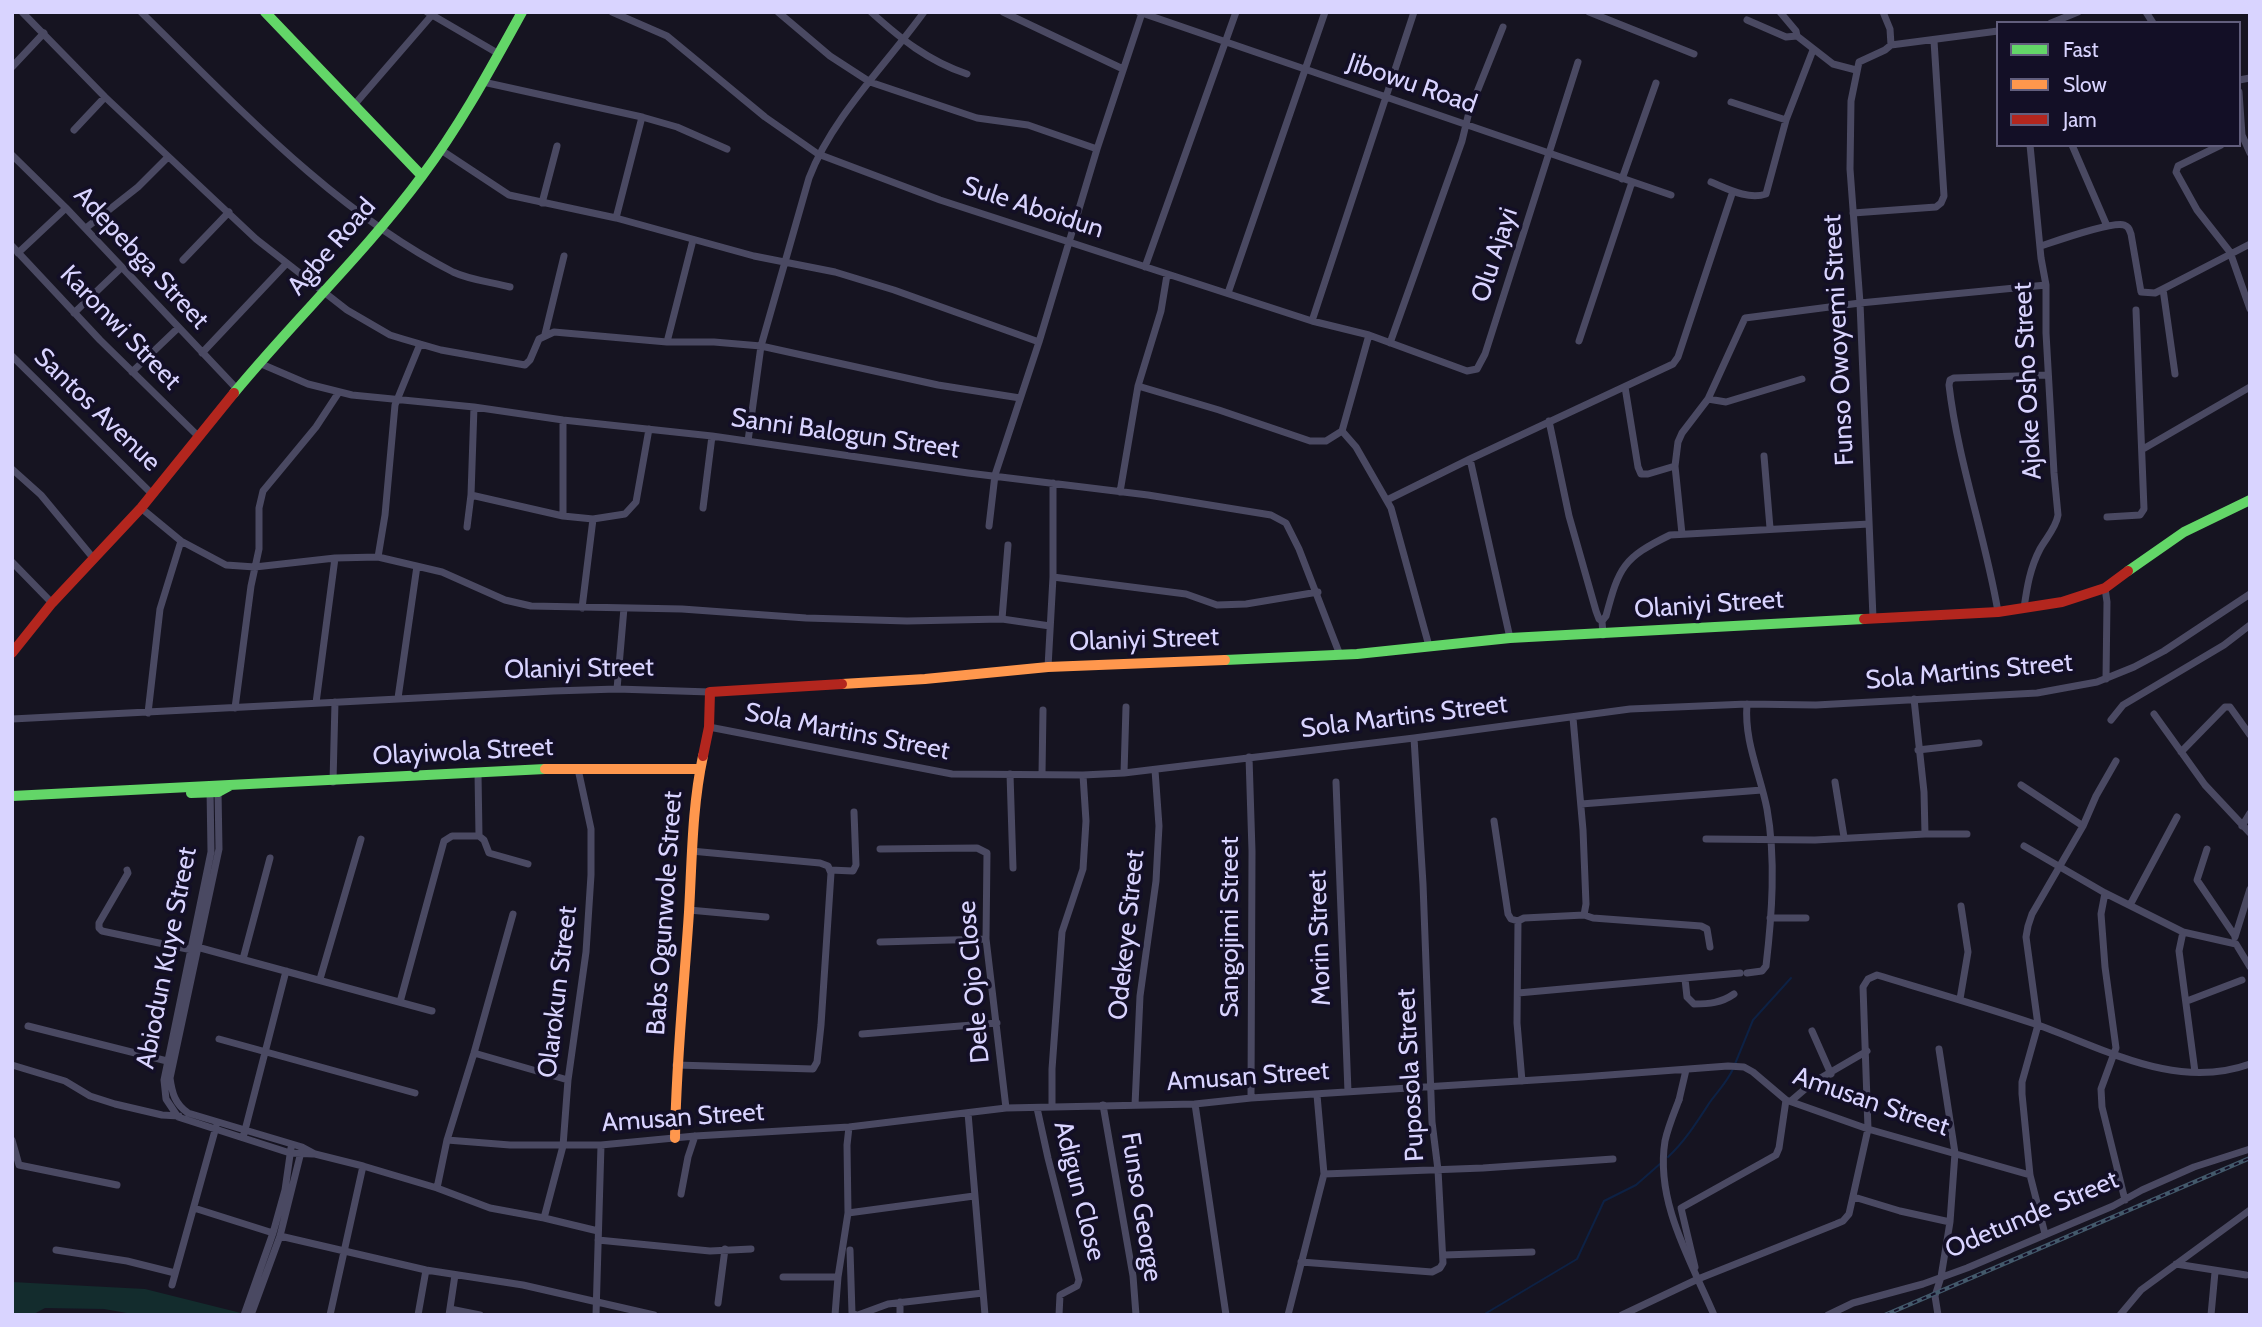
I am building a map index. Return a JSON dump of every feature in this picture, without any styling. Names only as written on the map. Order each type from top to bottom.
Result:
[{"type":"street","points":[[22,12],[105,97],[256,239],[347,310],[390,335],[420,344],[525,365],[539,339],[554,332],[667,342],[761,346],[938,385],[1020,398]]},
{"type":"street","points":[[141,12],[291,155],[380,229],[453,272],[510,287]]},
{"type":"street","points":[[265,12],[422,176]]},
{"type":"street","name":"Agbe Road","points":[[12,653],[52,603],[141,508],[259,363],[380,229],[441,150],[522,12]]},
{"type":"street","name":"Sule Aboidun","points":[[612,12],[667,36],[765,117],[818,154],[940,200],[1167,275],[1311,321],[1390,342],[1467,371],[1477,369]]},
{"type":"street","points":[[778,12],[830,56],[870,82],[976,118],[1028,125],[1097,149]]},
{"type":"street","points":[[871,12],[922,55],[967,74]]},
{"type":"street","points":[[748,441],[761,346],[808,178],[818,154],[924,12]]},
{"type":"street","points":[[1003,12],[1123,69]]},
{"type":"street","points":[[1145,267],[1236,12]]},
{"type":"street","points":[[1228,293],[1325,12]]},
{"type":"street","points":[[1311,321],[1414,12]]},
{"type":"street","points":[[1589,12],[1694,54]]},
{"type":"street","points":[[1780,12],[1797,36],[1833,64],[1858,66],[1891,45],[1996,31]]},
{"type":"street","points":[[1883,12],[1890,30],[1891,45]]},
{"type":"street","points":[[2056,21],[2078,12]]},
{"type":"street","points":[[989,526],[995,475],[1141,13]]},
{"type":"street","name":"Jibowu Road","points":[[1141,13],[1671,195]]},
{"type":"street","points":[[355,104],[430,14],[499,54]]},
{"type":"street","points":[[1747,20],[1786,37],[1797,36]]},
{"type":"street","points":[[1390,342],[1469,112],[1503,27]]},
{"type":"street","points":[[12,67],[44,33]]},
{"type":"street","points":[[1853,213],[1936,207],[1941,203],[1944,196],[1934,41]]},
{"type":"street","points":[[1711,182],[1733,191],[1758,196],[1766,194],[1786,120],[1813,50]]},
{"type":"street","name":"Olu Ajayi","points":[[1477,369],[1485,354],[1578,61]]},
{"type":"street","name":"Funso Owoyemi Street","points":[[1858,66],[1851,100],[1850,141],[1860,303],[1872,618]]},
{"type":"street","points":[[483,82],[642,117],[677,127],[727,149]]},
{"type":"street","points":[[1622,179],[1656,83]]},
{"type":"street","points":[[74,130],[105,97]]},
{"type":"street","points":[[1731,102],[1786,120]]},
{"type":"street","points":[[616,218],[642,117]]},
{"type":"street","points":[[2241,136],[2250,153]]},
{"type":"street","points":[[542,203],[557,145]]},
{"type":"street","name":"Ajoke Osho Street","points":[[2024,608],[2031,571],[2058,515],[2048,375],[2046,285],[2030,147]]},
{"type":"street","points":[[2073,147],[2106,226]]},
{"type":"street","points":[[2217,147],[2176,169],[2197,210],[2230,252],[2250,309]]},
{"type":"street","points":[[441,150],[502,192],[835,272],[894,290],[1039,342]]},
{"type":"street","name":"Adepebga Street","points":[[12,155],[86,228],[237,389]]},
{"type":"street","points":[[86,228],[138,187],[167,157]]},
{"type":"street","points":[[1579,341],[1632,182]]},
{"type":"street","points":[[1387,500],[1665,368],[1678,357],[1733,191]]},
{"type":"street","points":[[18,253],[66,208]]},
{"type":"street","points":[[183,260],[229,212]]},
{"type":"street","points":[[2041,246],[2106,226],[2123,224],[2129,228],[2141,292],[2155,293],[2250,244]]},
{"type":"street","points":[[667,342],[693,240]]},
{"type":"street","name":"Karonwi Street","points":[[12,246],[132,372],[199,437]]},
{"type":"street","points":[[545,334],[564,256]]},
{"type":"street","points":[[202,353],[286,264]]},
{"type":"street","points":[[75,313],[121,268]]},
{"type":"street","points":[[1120,492],[1138,386],[1161,311],[1167,275]]},
{"type":"street","points":[[1682,534],[1675,466],[1682,433],[1708,399],[1745,318],[1860,303],[2046,285]]},
{"type":"street","points":[[2163,289],[2175,374]]},
{"type":"street","points":[[2107,517],[2143,513],[2145,499],[2136,310]]},
{"type":"street","points":[[132,372],[178,328]]},
{"type":"street","points":[[1138,386],[1310,441],[1326,441],[1342,431],[1368,335]]},
{"type":"street","points":[[378,557],[386,515],[397,398],[420,344]]},
{"type":"street","name":"Santos Avenue","points":[[12,356],[152,494]]},
{"type":"street","name":"Sanni Balogun Street","points":[[259,363],[308,384],[339,392],[712,436],[1120,492],[1279,518],[1286,523],[1295,540],[1318,592],[1340,655]]},
{"type":"street","points":[[1998,612],[1990,567],[1953,426],[1949,384],[1954,378],[2048,375]]},
{"type":"street","points":[[1708,399],[1726,402],[1802,380]]},
{"type":"street","points":[[1625,387],[1641,474],[1675,466]]},
{"type":"street","points":[[2143,449],[2250,387]]},
{"type":"street","points":[[235,708],[259,549],[259,508],[263,491],[316,426],[339,392]]},
{"type":"street","points":[[467,527],[471,495],[474,407]]},
{"type":"street","points":[[563,420],[563,516]]},
{"type":"street","points":[[1549,421],[1569,516],[1596,611],[1602,621],[1603,635]]},
{"type":"street","points":[[471,495],[563,516],[593,519],[625,514],[636,502],[649,429]]},
{"type":"street","points":[[1342,431],[1356,447],[1391,508],[1429,646]]},
{"type":"street","points":[[703,508],[712,436]]},
{"type":"street","points":[[1765,456],[1770,528]]},
{"type":"street","points":[[1470,459],[1510,638]]},
{"type":"street","points":[[12,469],[41,495],[94,559]]},
{"type":"street","points":[[1048,667],[1053,577],[1053,483]]},
{"type":"street","name":"Olaniyi Street","points":[[12,719],[617,689],[710,692],[925,679],[1048,667],[1340,655],[1510,638],[1998,612],[2077,598],[2105,588],[2184,532],[2250,500]]},
{"type":"street","points":[[141,508],[181,541],[226,565],[255,567],[335,558],[378,557],[442,572],[505,600],[530,606],[740,612],[806,618],[907,621],[1002,619],[1050,625]]},
{"type":"street","points":[[582,608],[593,519]]},
{"type":"street","points":[[1602,621],[1606,616],[1616,580],[1625,564],[1646,547],[1670,535],[1869,524]]},
{"type":"street","points":[[148,713],[160,609],[181,541]]},
{"type":"street","points":[[1002,619],[1008,545]]},
{"type":"street","points":[[316,703],[335,558]]},
{"type":"street","points":[[12,562],[52,603]]},
{"type":"street","points":[[398,698],[417,565]]},
{"type":"street","points":[[1053,577],[1186,594],[1217,606],[1318,592]]},
{"type":"street","points":[[2105,588],[2106,678]]},
{"type":"street","name":"Sola Martins Street","points":[[709,727],[952,774],[1124,773],[1630,709],[1746,704],[1816,705],[2037,693],[2106,678],[2164,651],[2250,594]]},
{"type":"street","points":[[617,689],[624,608]]},
{"type":"street","points":[[2111,720],[2123,705],[2224,645],[2250,625]]},
{"type":"street","name":"Babs Ogunwole Street","points":[[675,1138],[676,1065],[689,910],[691,851],[700,769],[709,727],[710,692]]},
{"type":"street","points":[[1914,699],[1924,792],[1925,834]]},
{"type":"street","points":[[333,782],[335,702]]},
{"type":"street","points":[[1518,993],[1762,971],[1766,966],[1770,918],[1771,839],[1762,790],[1749,749],[1746,704]]},
{"type":"street","points":[[2181,752],[2225,706],[2230,707],[2250,735]]},
{"type":"street","points":[[1124,773],[1126,707]]},
{"type":"street","points":[[1042,774],[1043,710]]},
{"type":"street","points":[[2154,714],[2205,785],[2250,832]]},
{"type":"street","points":[[1573,718],[1581,804],[1586,904],[1584,915]]},
{"type":"street","name":"Puposola Street","points":[[1414,738],[1423,884],[1430,1087],[1444,1255]]},
{"type":"street","points":[[1918,750],[1979,743]]},
{"type":"street","name":"Sangojimi Street","points":[[1249,757],[1252,850],[1251,1098]]},
{"type":"street","points":[[2045,1234],[2030,1175],[2022,1082],[2038,1025],[2026,937],[2032,914],[2083,827],[2096,796],[2116,761]]},
{"type":"street","name":"Olayiwola Street","points":[[12,798],[478,773],[578,769],[700,769]]},
{"type":"street","name":"Olarokun Street","points":[[544,1218],[564,1146],[568,1080],[586,952],[592,829],[578,769]]},
{"type":"street","name":"Odekeye Street","points":[[1135,1104],[1140,996],[1156,881],[1159,826],[1155,770]]},
{"type":"street","points":[[478,773],[479,836]]},
{"type":"street","points":[[1010,774],[1013,869]]},
{"type":"street","points":[[1052,1107],[1052,1069],[1062,932],[1083,869],[1086,842],[1083,775]]},
{"type":"street","name":"Morin Street","points":[[1336,782],[1348,1092]]},
{"type":"street","points":[[1835,782],[1844,837]]},
{"type":"street","points":[[2021,786],[2083,827]]},
{"type":"street","name":"Abiodun Kuye Street","points":[[184,1111],[173,1095],[170,1078],[211,852],[217,788]]},
{"type":"street","points":[[1581,804],[1762,790]]},
{"type":"street","points":[[830,870],[853,871],[856,865],[855,811]]},
{"type":"street","points":[[2242,826],[2250,813]]},
{"type":"street","points":[[2130,905],[2177,817]]},
{"type":"street","points":[[1494,821],[1508,914],[1511,919],[1518,921],[1524,918],[1584,915],[1593,918],[1701,926],[1707,929],[1710,947]]},
{"type":"street","points":[[1706,839],[1815,840],[1967,834]]},
{"type":"street","points":[[400,1002],[444,841],[452,836],[479,836],[484,840],[489,853],[528,864]]},
{"type":"street","points":[[320,979],[361,839]]},
{"type":"street","points":[[2024,846],[2105,893],[2183,932],[2236,940]]},
{"type":"street","name":"Dele Ojo Close","points":[[880,849],[977,848],[987,853],[986,939],[1006,1108]]},
{"type":"street","points":[[2207,849],[2197,880],[2250,967]]},
{"type":"street","points":[[676,1065],[813,1069],[817,1062],[821,1025],[830,870],[828,866],[820,863],[691,851]]},
{"type":"street","points":[[243,958],[270,858]]},
{"type":"street","points":[[127,870],[128,873],[99,923],[102,931],[243,958],[432,1012]]},
{"type":"street","points":[[2236,940],[2250,889]]},
{"type":"street","points":[[2105,893],[2101,914],[2116,1048],[2104,1081],[2102,1098],[2125,1200]]},
{"type":"street","points":[[1960,999],[1968,953],[1961,906]]},
{"type":"street","points":[[689,910],[766,917]]},
{"type":"street","points":[[437,1188],[447,1140],[513,914]]},
{"type":"street","points":[[1770,918],[1806,918]]},
{"type":"street","points":[[1518,921],[1517,1023],[1522,1081]]},
{"type":"street","points":[[2183,932],[2179,951],[2195,1072]]},
{"type":"street","points":[[880,942],[986,939]]},
{"type":"street","name":"Abiodun Kuye Street","points":[[178,1117],[169,1104],[164,1088],[167,1061],[194,948]]},
{"type":"street","points":[[244,1134],[286,971]]},
{"type":"street","points":[[1622,1315],[1698,1279],[1843,1221],[1849,1214],[1868,1129],[1863,987],[1868,979],[1877,975],[2038,1025],[2148,1066],[2195,1072],[2225,1071],[2250,1063]]},
{"type":"street","points":[[1685,979],[1687,997],[1694,1003],[1709,1004],[1734,994]]},
{"type":"street","points":[[2187,1001],[2242,980]]},
{"type":"street","points":[[862,1034],[997,1023]]},
{"type":"street","points":[[28,1027],[167,1061]]},
{"type":"street","points":[[1812,1031],[1831,1074]]},
{"type":"street","points":[[219,1039],[415,1093]]},
{"type":"street","points":[[1938,1315],[1935,1296],[1950,1222],[1955,1153],[1939,1049]]},
{"type":"street","points":[[1712,1315],[1698,1279],[1681,1208],[1776,1155],[1789,1101],[1802,1090],[1867,1051]]},
{"type":"street","points":[[474,1053],[568,1080]]},
{"type":"street","points":[[12,1065],[65,1081],[90,1096],[115,1104],[178,1117],[363,1166],[437,1188],[490,1208],[544,1218],[598,1236],[710,1251],[725,1248],[751,1249]]},
{"type":"street","name":"Amusan Street","points":[[447,1140],[486,1144],[601,1145],[695,1136],[849,1127],[1006,1108],[1195,1104],[1728,1066],[1744,1067],[1753,1072],[1789,1101],[1868,1129],[2030,1175]]},
{"type":"street","points":[[1686,1070],[1665,1140],[1665,1191],[1712,1315]]},
{"type":"street","points":[[1288,1315],[1324,1174],[1318,1095]]},
{"type":"street","points":[[1195,1104],[1226,1315]]},
{"type":"street","name":"Funso George","points":[[1103,1105],[1133,1276],[1136,1315]]},
{"type":"street","name":"Adigun Close","points":[[1037,1108],[1079,1280],[1077,1286],[1060,1295],[1059,1315]]},
{"type":"street","points":[[178,1117],[184,1111],[216,1127]]},
{"type":"street","points":[[968,1113],[985,1315]]},
{"type":"street","points":[[172,1285],[216,1127]]},
{"type":"street","points":[[835,1315],[848,1213],[846,1145],[849,1127]]},
{"type":"street","points":[[681,1194],[695,1136]]},
{"type":"street","points":[[12,1140],[19,1165],[117,1185]]},
{"type":"street","points":[[596,1315],[601,1145]]},
{"type":"street","points":[[244,1315],[277,1235],[291,1149]]},
{"type":"street","name":"Odetunde Street","points":[[1828,1315],[1853,1303],[1923,1284],[1968,1268],[2194,1167],[2250,1149]]},
{"type":"street","points":[[251,1315],[302,1151]]},
{"type":"street","points":[[1324,1174],[1613,1159]]},
{"type":"street","points":[[330,1315],[363,1166]]},
{"type":"street","points":[[848,1213],[974,1196]]},
{"type":"street","points":[[1854,1196],[1900,1211],[1950,1222]]},
{"type":"street","points":[[194,1208],[277,1235],[426,1270],[523,1285],[654,1315]]},
{"type":"street","points":[[2120,1315],[2141,1290],[2250,1210]]},
{"type":"street","points":[[718,1303],[725,1248]]},
{"type":"street","points":[[56,1250],[127,1261],[176,1273]]},
{"type":"street","points":[[850,1250],[852,1312],[857,1315],[888,1304],[983,1293]]},
{"type":"street","points":[[1301,1262],[1432,1272],[1440,1269],[1444,1255],[1532,1252]]},
{"type":"street","points":[[2176,1264],[2246,1275]]},
{"type":"street","points":[[418,1315],[426,1270]]},
{"type":"street","points":[[2211,1315],[2215,1272]]},
{"type":"street","points":[[455,1275],[450,1312],[480,1315]]},
{"type":"street","points":[[783,1278],[838,1277]]},
{"type":"street","points":[[900,1302],[900,1315]]},
{"type":"green space","points":[[12,1282],[145,1289],[249,1315],[138,1315],[104,1309],[45,1308],[32,1315],[12,1315]]},
{"type":"waterway","points":[[1735,1064],[1753,1020],[1791,978]]},
{"type":"waterway","points":[[1668,1157],[1690,1131],[1733,1069]]},
{"type":"waterway","points":[[1483,1315],[1577,1259],[1604,1201],[1636,1185],[1661,1163]]},
{"type":"railway","points":[[1885,1315],[2250,1158]]},
{"type":"traffic: fast","points":[[265,12],[422,176]]},
{"type":"traffic: fast","points":[[234,393],[377,232],[422,176],[463,116],[522,12]]},
{"type":"traffic: fast","points":[[2128,571],[2184,532],[2250,500]]},
{"type":"traffic: fast","points":[[1225,660],[1357,654],[1510,638],[1864,619]]},
{"type":"traffic: fast","points":[[12,796],[545,769]]},
{"type":"traffic: fast","points":[[191,793],[218,792],[229,786]]},
{"type":"traffic: slow","points":[[842,684],[1048,667],[1225,660]]},
{"type":"traffic: slow","points":[[675,1138],[693,834],[703,756]]},
{"type":"traffic: slow","points":[[545,769],[700,769]]},
{"type":"traffic: jam","points":[[12,653],[52,603],[141,508],[234,393]]},
{"type":"traffic: jam","points":[[1864,619],[1998,612],[2062,602],[2105,588],[2128,571]]},
{"type":"traffic: jam","points":[[703,756],[709,727],[710,692],[842,684]]}]
